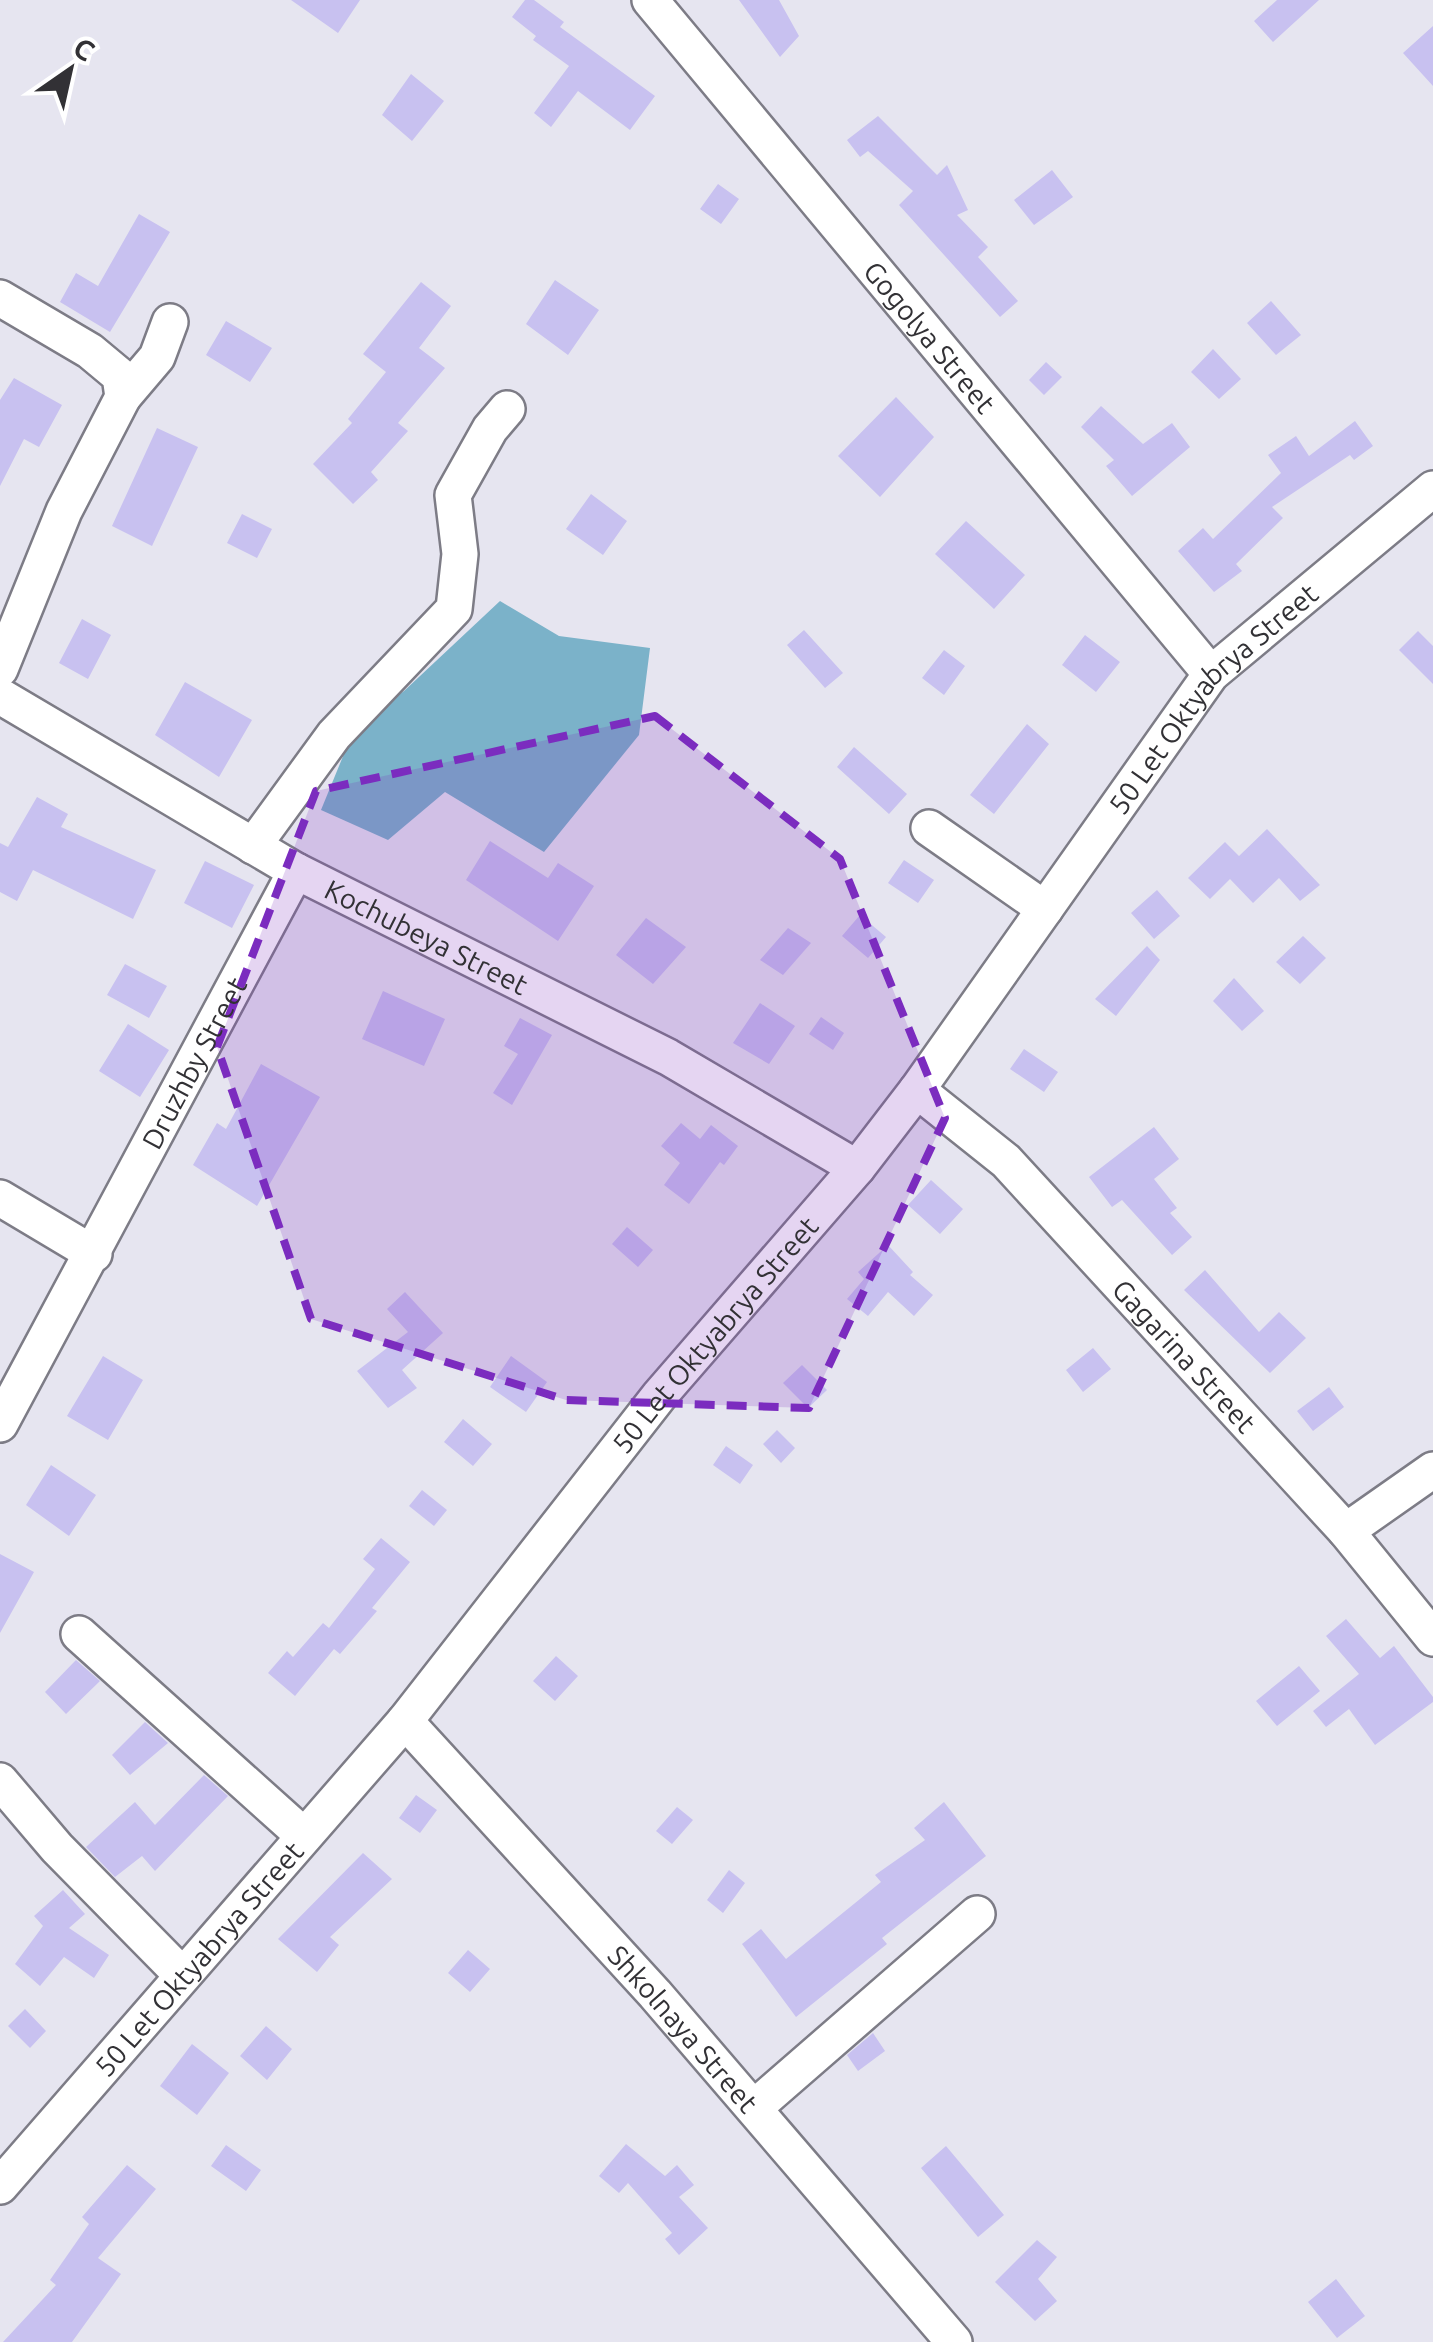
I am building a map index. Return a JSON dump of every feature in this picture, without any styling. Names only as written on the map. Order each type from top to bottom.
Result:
[{"type":"street","name":"Gogolya Street","points":[[650,0],[1211,674]]},
{"type":"street","points":[[0,298],[90,350],[120,376],[123,396]]},
{"type":"street","points":[[0,669],[64,512],[123,396],[158,358],[170,322]]},
{"type":"street","points":[[253,846],[334,735],[454,609],[460,554],[453,496],[490,428],[507,409]]},
{"type":"street","name":"50 Let Oktyabrya Street","points":[[0,2186],[404,1722],[659,1396],[857,1168],[917,1090],[1211,674],[1433,489]]},
{"type":"street","name":"Kochubeya Street","points":[[0,696],[296,871],[668,1057],[857,1168]]},
{"type":"street","points":[[929,828],[1045,908]]},
{"type":"street","name":"Druzhby Street","points":[[0,1424],[296,871]]},
{"type":"street","name":"Gagarina Street","points":[[917,1090],[1006,1161],[1346,1531],[1433,1638]]},
{"type":"street","points":[[0,1198],[94,1254]]},
{"type":"street","points":[[1346,1531],[1433,1470]]},
{"type":"street","points":[[79,1634],[304,1836]]},
{"type":"street","name":"Shkolnaya Street","points":[[404,1722],[656,1994],[954,2342]]},
{"type":"street","points":[[0,1780],[56,1848],[182,1974]]},
{"type":"street","points":[[754,2108],[977,1914]]},
{"type":"highlighted area","points":[[655,716],[840,859],[945,1118],[809,1408],[566,1400],[311,1319],[217,1047],[316,791]]},
{"type":"water","points":[[500,601],[559,636],[650,648],[639,735],[544,852],[445,792],[388,840],[321,810],[355,727],[404,691]]},
{"type":"building","points":[[291,0],[360,0],[338,33]]},
{"type":"building","points":[[525,0],[534,0],[564,22],[560,27],[655,96],[630,130],[578,91],[551,127],[534,113],[569,66],[533,40],[536,36],[512,17]]},
{"type":"building","points":[[739,0],[779,0],[799,36],[780,57]]},
{"type":"building","points":[[1277,0],[1319,0],[1273,42],[1254,21]]},
{"type":"building","points":[[1433,26],[1433,86],[1403,53]]},
{"type":"building","points":[[411,74],[444,101],[412,141],[382,115]]},
{"type":"building","points":[[878,116],[937,175],[947,165],[968,210],[957,215],[988,247],[978,257],[1018,301],[1000,317],[899,205],[913,191],[868,151],[860,157],[847,140]]},
{"type":"building","points":[[1052,170],[1073,197],[1034,225],[1014,200]]},
{"type":"building","points":[[718,184],[739,199],[721,224],[700,209]]},
{"type":"building","points":[[139,214],[170,232],[110,332],[60,302],[76,273],[98,286]]},
{"type":"building","points":[[555,280],[599,310],[568,355],[526,324]]},
{"type":"building","points":[[421,282],[451,306],[419,348],[445,368],[398,423],[408,431],[371,472],[378,480],[353,504],[313,464],[352,423],[348,419],[386,372],[363,354]]},
{"type":"building","points":[[1271,301],[1301,335],[1276,355],[1247,323]]},
{"type":"building","points":[[226,321],[272,348],[250,382],[206,355]]},
{"type":"building","points":[[1213,349],[1241,379],[1219,399],[1191,372]]},
{"type":"building","points":[[1046,362],[1062,377],[1044,395],[1029,380]]},
{"type":"building","points":[[14,378],[62,405],[39,447],[24,439],[0,486],[0,400]]},
{"type":"building","points":[[896,397],[934,437],[880,497],[838,456]]},
{"type":"building","points":[[1101,406],[1143,444],[1172,423],[1190,447],[1132,496],[1106,466],[1114,460],[1081,427]]},
{"type":"building","points":[[1355,421],[1373,446],[1354,460],[1350,455],[1272,507],[1283,518],[1236,564],[1242,571],[1214,592],[1178,551],[1203,528],[1213,539],[1281,473],[1268,455],[1296,436],[1309,456]]},
{"type":"building","points":[[157,428],[198,447],[152,546],[112,526]]},
{"type":"building","points":[[591,494],[627,521],[603,555],[566,529]]},
{"type":"building","points":[[242,514],[272,529],[257,558],[227,543]]},
{"type":"building","points":[[966,521],[1025,575],[994,609],[935,554]]},
{"type":"building","points":[[82,619],[111,635],[88,679],[59,663]]},
{"type":"building","points":[[804,630],[843,673],[825,688],[787,645]]},
{"type":"building","points":[[1418,631],[1433,646],[1433,684],[1399,650]]},
{"type":"building","points":[[1085,635],[1120,662],[1096,692],[1062,665]]},
{"type":"building","points":[[944,650],[965,666],[944,695],[922,678]]},
{"type":"building","points":[[185,682],[252,720],[219,777],[155,735]]},
{"type":"building","points":[[1027,724],[1049,744],[994,814],[970,795]]},
{"type":"building","points":[[854,747],[907,794],[889,814],[837,767]]},
{"type":"building","points":[[37,797],[68,814],[61,827],[156,870],[133,919],[33,870],[17,901],[0,892],[0,843],[8,847]]},
{"type":"building","points":[[1267,829],[1320,885],[1300,901],[1279,878],[1253,903],[1230,879],[1210,899],[1188,878],[1225,842],[1239,856]]},
{"type":"building","points":[[490,841],[548,878],[558,863],[594,886],[558,941],[466,880]]},
{"type":"building","points":[[904,860],[934,880],[918,903],[888,883]]},
{"type":"building","points":[[205,861],[254,885],[232,928],[184,903]]},
{"type":"building","points":[[1157,890],[1180,916],[1154,939],[1131,913]]},
{"type":"building","points":[[860,915],[886,937],[868,958],[842,936]]},
{"type":"building","points":[[646,918],[686,947],[653,984],[616,955]]},
{"type":"building","points":[[788,928],[811,943],[783,975],[760,960]]},
{"type":"building","points":[[1303,936],[1326,958],[1300,984],[1276,962]]},
{"type":"building","points":[[1147,946],[1160,960],[1116,1016],[1095,999]]},
{"type":"building","points":[[125,964],[167,986],[149,1018],[107,995]]},
{"type":"building","points":[[1234,978],[1264,1011],[1242,1031],[1213,1001]]},
{"type":"building","points":[[383,991],[445,1019],[424,1066],[362,1039]]},
{"type":"building","points":[[760,1003],[795,1026],[769,1064],[733,1043]]},
{"type":"building","points":[[821,1017],[844,1033],[833,1050],[809,1034]]},
{"type":"building","points":[[520,1018],[552,1035],[512,1105],[493,1093],[518,1054],[504,1046]]},
{"type":"building","points":[[128,1024],[169,1050],[140,1097],[99,1071]]},
{"type":"building","points":[[1024,1049],[1058,1072],[1044,1092],[1010,1069]]},
{"type":"building","points":[[261,1064],[320,1097],[257,1206],[193,1165],[217,1123],[226,1129]]},
{"type":"building","points":[[681,1123],[700,1139],[711,1125],[738,1146],[724,1165],[720,1162],[689,1204],[664,1185],[680,1163],[661,1146]]},
{"type":"building","points":[[1154,1127],[1179,1159],[1154,1179],[1177,1208],[1170,1213],[1192,1237],[1172,1255],[1122,1200],[1112,1207],[1089,1177]]},
{"type":"building","points":[[931,1180],[963,1209],[940,1234],[908,1205]]},
{"type":"building","points":[[627,1227],[653,1250],[638,1267],[612,1244]]},
{"type":"building","points":[[888,1245],[913,1272],[910,1275],[933,1295],[914,1316],[888,1292],[868,1316],[847,1299],[864,1279],[858,1272]]},
{"type":"building","points":[[1205,1270],[1259,1332],[1279,1312],[1306,1338],[1270,1373],[1184,1290]]},
{"type":"building","points":[[405,1292],[443,1333],[402,1370],[417,1388],[388,1408],[357,1371],[408,1332],[387,1309]]},
{"type":"building","points":[[1093,1348],[1111,1369],[1083,1392],[1066,1370]]},
{"type":"building","points":[[103,1356],[143,1380],[108,1440],[67,1416]]},
{"type":"building","points":[[511,1356],[547,1382],[526,1412],[490,1387]]},
{"type":"building","points":[[802,1365],[827,1390],[808,1408],[783,1383]]},
{"type":"building","points":[[1329,1387],[1344,1407],[1313,1431],[1297,1411]]},
{"type":"building","points":[[463,1419],[492,1444],[473,1466],[444,1442]]},
{"type":"building","points":[[777,1430],[795,1448],[781,1463],[763,1444]]},
{"type":"building","points":[[726,1446],[753,1465],[740,1484],[713,1465]]},
{"type":"building","points":[[51,1465],[96,1495],[69,1536],[26,1505]]},
{"type":"building","points":[[422,1490],[447,1510],[434,1526],[409,1506]]},
{"type":"building","points":[[381,1538],[410,1562],[372,1608],[377,1611],[340,1654],[334,1649],[295,1696],[268,1673],[287,1651],[293,1657],[323,1623],[329,1628],[375,1569],[363,1559]]},
{"type":"building","points":[[0,1554],[34,1572],[0,1633]]},
{"type":"building","points":[[1346,1619],[1380,1658],[1394,1646],[1433,1697],[1433,1702],[1375,1745],[1349,1709],[1326,1727],[1313,1711],[1359,1674],[1326,1636]]},
{"type":"building","points":[[556,1656],[578,1676],[555,1701],[533,1681]]},
{"type":"building","points":[[76,1660],[100,1681],[66,1714],[45,1692]]},
{"type":"building","points":[[1299,1666],[1320,1691],[1277,1726],[1256,1701]]},
{"type":"building","points":[[145,1722],[168,1743],[130,1775],[112,1755]]},
{"type":"building","points":[[204,1775],[228,1796],[155,1871],[142,1856],[115,1877],[86,1847],[135,1802],[155,1825]]},
{"type":"building","points":[[416,1795],[437,1810],[420,1833],[399,1818]]},
{"type":"building","points":[[944,1802],[986,1856],[882,1938],[887,1944],[796,2017],[742,1944],[761,1929],[786,1959],[881,1882],[875,1875],[925,1840],[914,1828]]},
{"type":"building","points":[[677,1807],[693,1820],[672,1844],[656,1831]]},
{"type":"building","points":[[363,1853],[392,1879],[330,1937],[339,1945],[317,1972],[278,1939]]},
{"type":"building","points":[[729,1870],[745,1883],[723,1913],[707,1900]]},
{"type":"building","points":[[63,1890],[85,1914],[69,1928],[109,1955],[94,1978],[64,1957],[40,1986],[15,1964],[43,1926],[34,1916]]},
{"type":"building","points":[[468,1950],[490,1969],[470,1992],[448,1973]]},
{"type":"building","points":[[25,2009],[46,2031],[30,2048],[8,2026]]},
{"type":"building","points":[[266,2026],[292,2049],[267,2080],[240,2056]]},
{"type":"building","points":[[873,2033],[885,2051],[858,2071],[847,2055]]},
{"type":"building","points":[[192,2044],[229,2073],[197,2115],[160,2086]]},
{"type":"building","points":[[626,2144],[665,2176],[677,2165],[694,2185],[679,2197],[708,2228],[679,2255],[665,2239],[672,2233],[628,2183],[619,2193],[599,2176]]},
{"type":"building","points":[[226,2145],[261,2170],[246,2191],[211,2166]]},
{"type":"building","points":[[946,2146],[1004,2215],[978,2237],[921,2168]]},
{"type":"building","points":[[127,2165],[156,2189],[98,2258],[121,2274],[72,2342],[3,2342],[56,2285],[50,2280],[89,2224],[82,2217]]},
{"type":"building","points":[[1037,2240],[1057,2257],[1038,2279],[1057,2301],[1035,2321],[995,2282]]},
{"type":"building","points":[[1336,2279],[1365,2316],[1337,2338],[1308,2302]]}]
